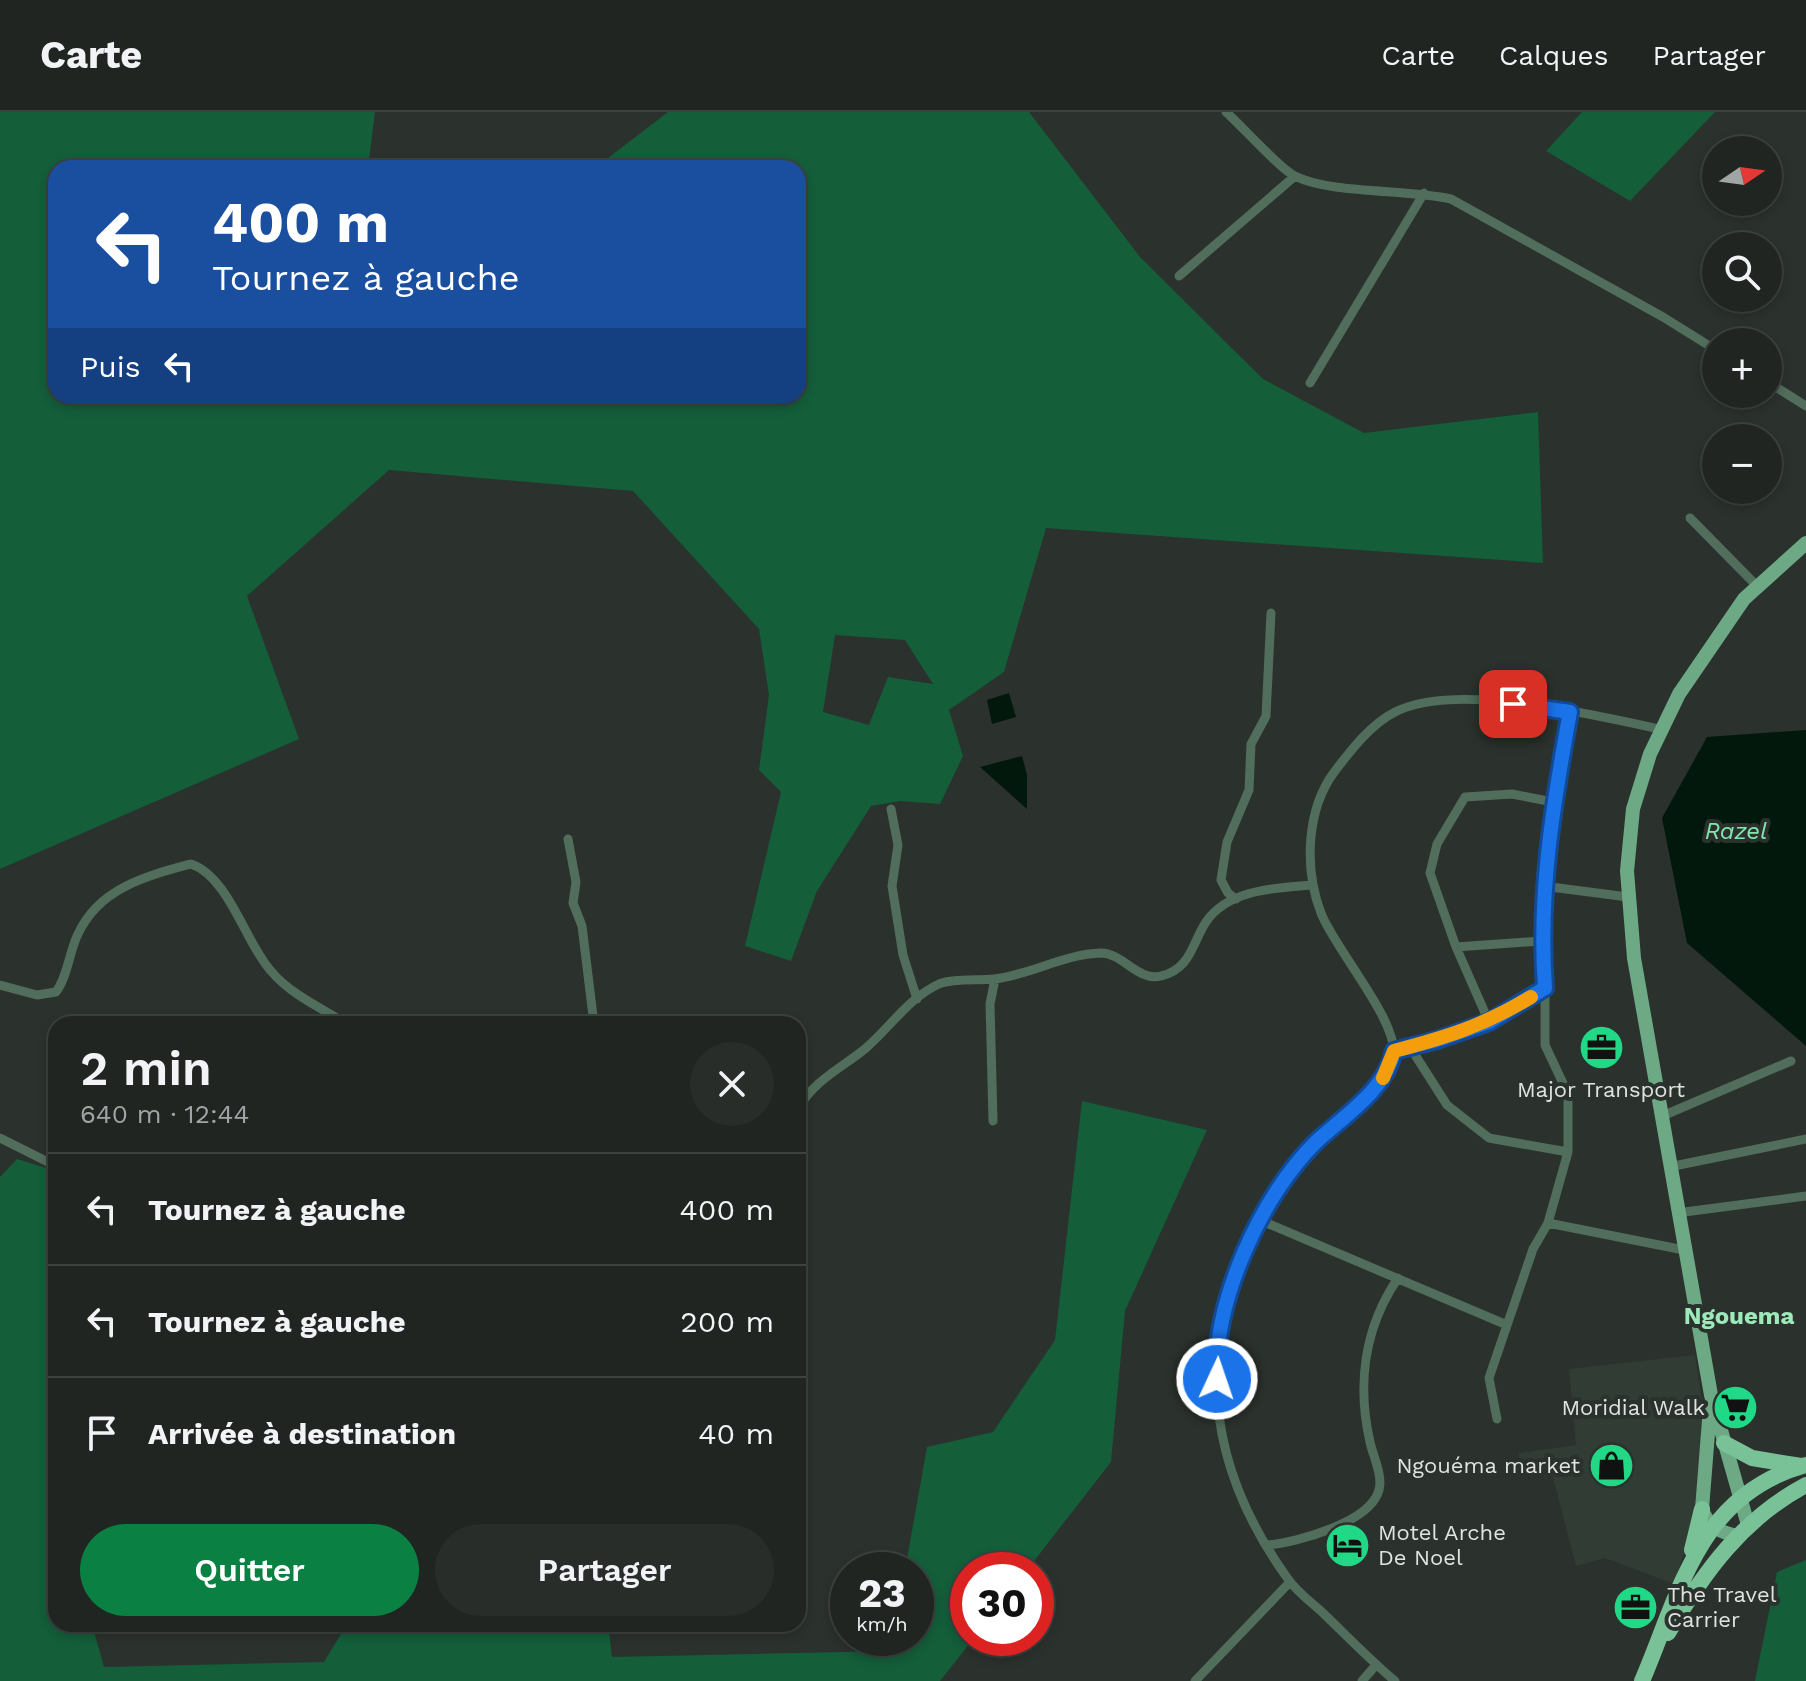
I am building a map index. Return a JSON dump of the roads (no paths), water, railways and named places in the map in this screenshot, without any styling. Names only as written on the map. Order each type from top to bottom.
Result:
[{"type":"highway","points":[[1724,1443],[1752,1458],[1804,1466]]},
{"type":"highway","points":[[1642,1681],[1671,1603],[1690,1562],[1713,1527],[1742,1498],[1780,1475],[1804,1466]]},
{"type":"highway","points":[[1655,1650],[1701,1578],[1742,1530],[1781,1498],[1806,1485]]},
{"type":"highway","points":[[1690,1562],[1702,1509]]},
{"type":"main road","points":[[1711,1395],[1702,1509],[1713,1527],[1742,1530],[1742,1498],[1711,1395],[1634,958],[1627,871],[1633,809],[1660,729],[1697,664],[1756,585],[1806,543]]},
{"type":"street","points":[[1226,112],[1295,176],[1335,186],[1424,193],[1451,199],[1702,342]]},
{"type":"street","points":[[1179,276],[1295,176]]},
{"type":"street","points":[[1310,383],[1424,193]]},
{"type":"street","points":[[1782,391],[1806,406]]},
{"type":"street","points":[[1690,518],[1756,585]]},
{"type":"street","points":[[1236,899],[1228,893],[1221,880],[1227,842],[1249,790],[1251,744],[1266,716],[1271,613]]},
{"type":"street","points":[[1395,1681],[1290,1582],[1249,1518],[1231,1474],[1222,1438],[1216,1362],[1222,1317],[1240,1260],[1298,1163],[1382,1080],[1394,1051],[1389,1031],[1373,998],[1340,949],[1322,915],[1312,885],[1313,822],[1324,785],[1373,728],[1391,714],[1411,705],[1485,700],[1660,729]]},
{"type":"street","points":[[1497,1419],[1489,1378],[1533,1249],[1548,1223],[1568,1152],[1568,1094],[1545,1045],[1541,941],[1543,886],[1553,802],[1570,712]]},
{"type":"street","points":[[1489,1022],[1456,947],[1430,873],[1437,844],[1465,797],[1512,794],[1553,802]]},
{"type":"street","points":[[891,809],[898,845],[892,886],[903,955],[917,999]]},
{"type":"street","points":[[568,839],[576,882],[573,903],[582,926],[593,1016]]},
{"type":"street","points":[[0,985],[37,995],[56,992],[78,932],[98,906],[121,886],[191,864],[202,868],[222,890],[259,957],[273,975],[334,1016]]},
{"type":"street","points":[[806,1098],[816,1084],[865,1048],[917,999],[940,984],[995,979],[1103,953],[1113,955],[1148,977],[1159,977],[1186,962],[1207,921],[1236,899],[1266,890],[1312,885]]},
{"type":"street","points":[[1543,886],[1628,897]]},
{"type":"street","points":[[1456,947],[1541,941]]},
{"type":"street","points":[[993,1121],[990,1004],[995,979]]},
{"type":"street","points":[[1394,1051],[1489,1022],[1545,988]]},
{"type":"street","points":[[1410,1047],[1447,1105],[1489,1138],[1568,1152]]},
{"type":"street","points":[[1660,1117],[1791,1061]]},
{"type":"street","points":[[0,1138],[48,1162]]},
{"type":"street","points":[[1669,1167],[1806,1139]]},
{"type":"street","points":[[1677,1213],[1806,1196]]},
{"type":"street","points":[[1262,1221],[1507,1325]]},
{"type":"street","points":[[1548,1223],[1684,1250]]},
{"type":"street","points":[[1268,1545],[1303,1540],[1327,1530],[1361,1512],[1375,1499],[1380,1480],[1362,1394],[1364,1365],[1381,1305],[1398,1278]]},
{"type":"street","points":[[1195,1681],[1290,1582]]},
{"type":"street","points":[[1362,1681],[1376,1665]]},
{"type":"water","points":[[1009,693],[1016,717],[992,724],[987,700]]},
{"type":"water","name":"Razel","points":[[1806,730],[1806,1046],[1687,943],[1662,818],[1707,737]]},
{"type":"water","points":[[1022,756],[1027,775],[1027,809],[980,767]]},
{"type":"place","name":"Major Transport","points":[[1601,1048]]},
{"type":"place","name":"Moridial Walk","points":[[1736,1407]]},
{"type":"place","name":"Ngouéma market","points":[[1611,1465]]},
{"type":"place","name":"Motel Arche De Noel","points":[[1347,1545]]},
{"type":"place","name":"The Travel Carrier","points":[[1636,1607]]},
{"type":"district","name":"Ngouema","points":[[1739,1316]]}]
